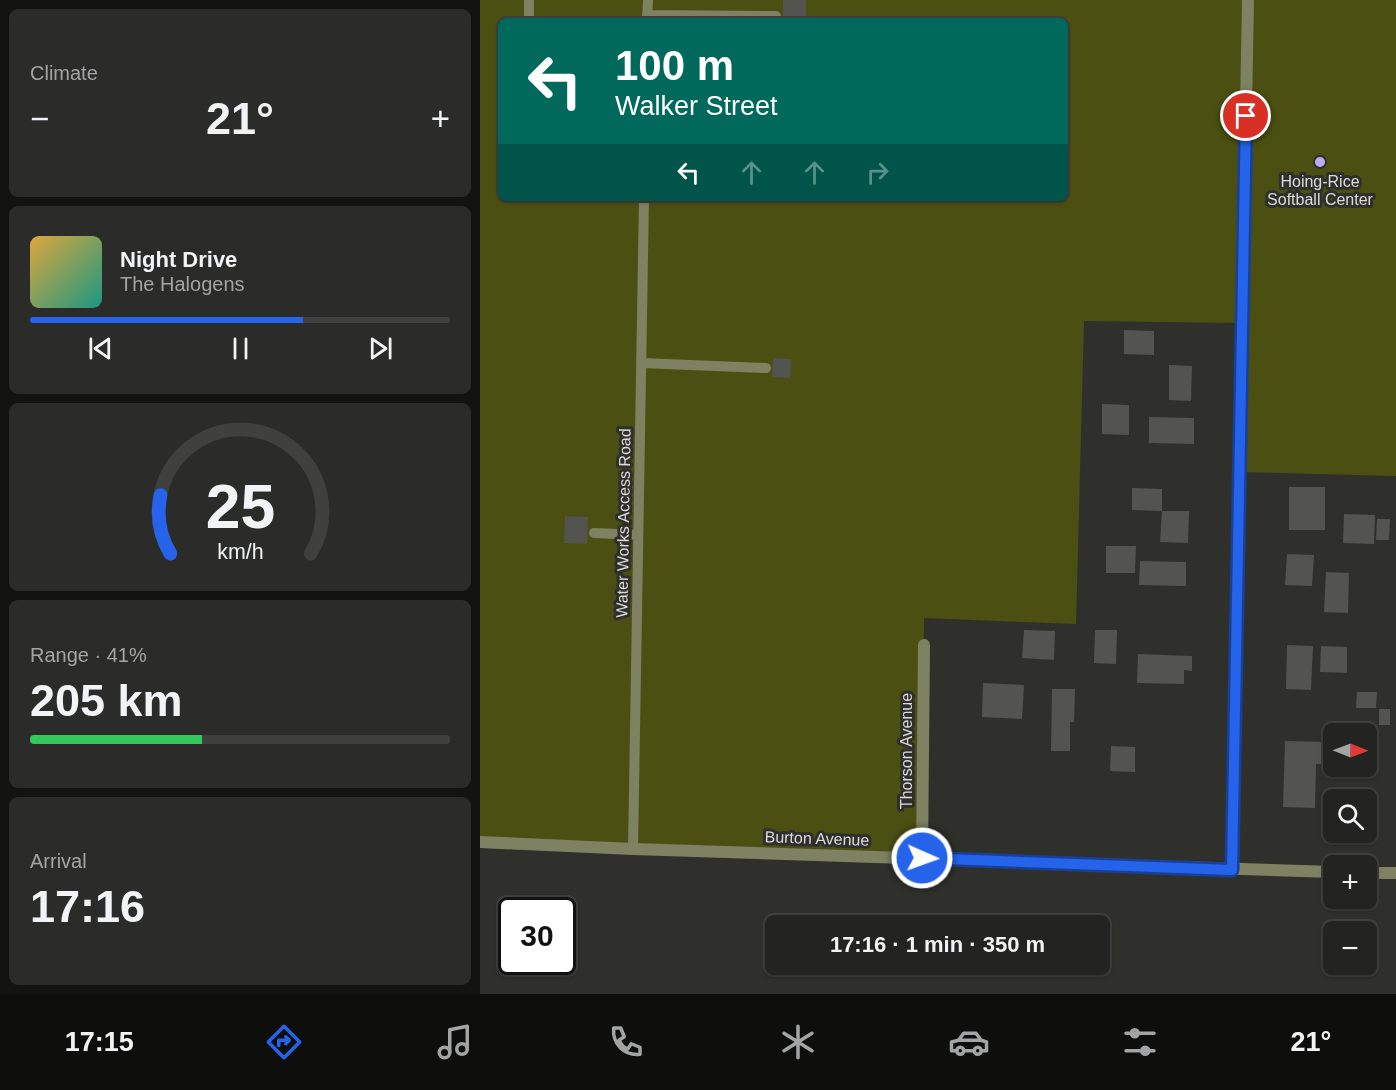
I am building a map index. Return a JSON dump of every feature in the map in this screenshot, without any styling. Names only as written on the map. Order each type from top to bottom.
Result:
[{"type":"street","points":[[1232,870],[1248,0]]},
{"type":"street","name":"Thorson Avenue","points":[[922,858],[924,645]]},
{"type":"street","name":"Burton Avenue","points":[[480,842],[1323,872]]},
{"type":"street","points":[[1377,873],[1396,873]]},
{"type":"lane","points":[[529,0],[529,18]]},
{"type":"lane","points":[[648,0],[647,18],[776,16]]},
{"type":"lane","name":"Water Works Access Road","points":[[633,849],[644,201]]},
{"type":"lane","points":[[641,363],[766,368]]},
{"type":"lane","points":[[594,533],[638,535]]},
{"type":"green space","points":[[480,0],[1396,0],[1396,476],[1240,472],[1241,323],[1084,321],[1076,624],[924,618],[922,858],[480,842]]},
{"type":"building","points":[[783,0],[806,0],[806,18],[783,18]]},
{"type":"building","points":[[1124,330],[1154,331],[1154,355],[1124,354]]},
{"type":"building","points":[[773,358],[791,359],[790,378],[772,377]]},
{"type":"building","points":[[1169,365],[1192,366],[1191,401],[1169,400]]},
{"type":"building","points":[[1102,404],[1129,405],[1129,435],[1102,434]]},
{"type":"building","points":[[1149,417],[1194,418],[1194,444],[1149,443]]},
{"type":"building","points":[[1289,487],[1325,487],[1325,530],[1289,530]]},
{"type":"building","points":[[1132,488],[1162,489],[1162,511],[1132,510]]},
{"type":"building","points":[[1162,511],[1189,511],[1188,543],[1160,542]]},
{"type":"building","points":[[1344,514],[1375,515],[1374,544],[1343,543]]},
{"type":"building","points":[[565,516],[588,517],[587,544],[564,543]]},
{"type":"building","points":[[1377,519],[1390,519],[1389,540],[1376,540]]},
{"type":"building","points":[[1106,546],[1136,546],[1135,573],[1106,573]]},
{"type":"building","points":[[1287,554],[1314,555],[1312,586],[1285,585]]},
{"type":"building","points":[[1140,561],[1186,562],[1186,586],[1139,585]]},
{"type":"building","points":[[1326,572],[1349,573],[1348,613],[1324,612]]},
{"type":"building","points":[[1024,630],[1055,631],[1054,660],[1022,658]]},
{"type":"building","points":[[1095,630],[1117,630],[1116,664],[1094,663]]},
{"type":"building","points":[[1287,645],[1313,646],[1311,690],[1286,689]]},
{"type":"building","points":[[1321,646],[1347,647],[1347,673],[1320,672]]},
{"type":"building","points":[[1138,654],[1192,656],[1192,671],[1184,670],[1184,684],[1137,683]]},
{"type":"building","points":[[983,683],[1024,685],[1022,719],[982,717]]},
{"type":"building","points":[[1052,689],[1075,689],[1074,722],[1070,722],[1070,751],[1051,751]]},
{"type":"building","points":[[1357,692],[1377,692],[1376,708],[1356,708]]},
{"type":"building","points":[[1379,709],[1390,709],[1390,725],[1379,725]]},
{"type":"building","points":[[1285,741],[1323,742],[1323,764],[1316,764],[1315,808],[1283,807]]},
{"type":"building","points":[[1111,746],[1135,747],[1135,772],[1110,771]]},
{"type":"place","name":"Hoing-Rice Softball Center","points":[[1320,162]]},
{"type":"route","points":[[922,858],[1232,870],[1246,116]]}]
